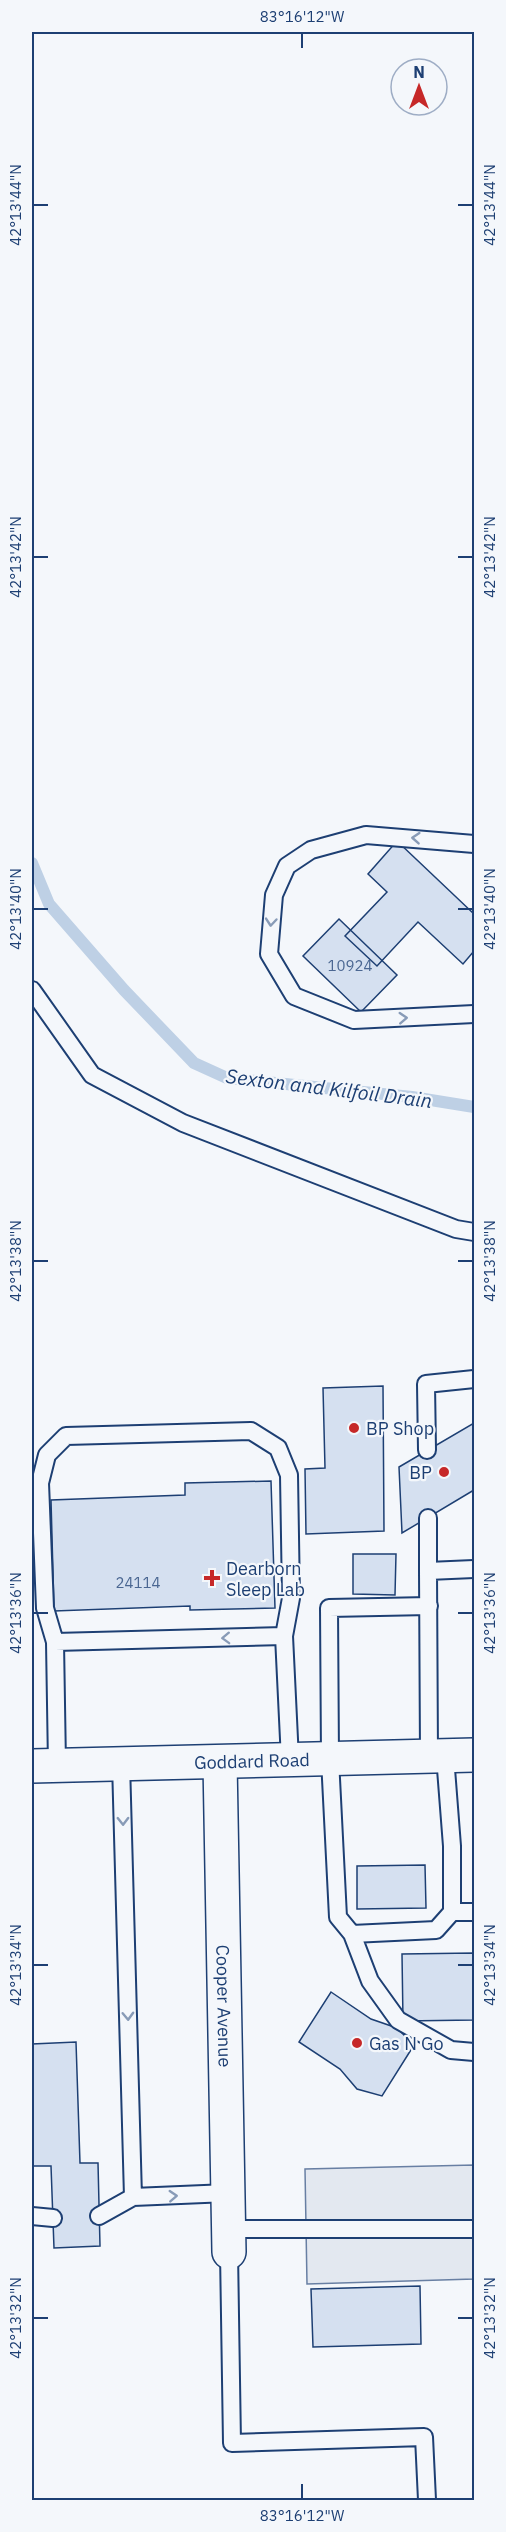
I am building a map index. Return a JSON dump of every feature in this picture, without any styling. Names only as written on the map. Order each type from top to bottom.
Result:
[{"type":"street","name":"Goddard Road","points":[[44,1765],[450,1755]]},
{"type":"street","name":"Cooper Avenue","points":[[220,1762],[229,2241]]},
{"type":"lane","points":[[474,844],[366,835],[311,850],[287,866],[274,895],[269,954],[294,996],[354,1020],[474,1014]]},
{"type":"lane","points":[[32,990],[92,1075],[183,1123],[456,1229],[474,1232]]},
{"type":"lane","points":[[427,1450],[426,1384],[474,1379]]},
{"type":"lane","points":[[44,1765],[55,1642],[45,1608],[40,1483],[47,1455],[66,1436],[251,1431],[278,1449],[289,1475],[291,1598],[284,1636],[290,1760]]},
{"type":"lane","points":[[352,1935],[436,1930],[452,1912],[450,1755],[429,1606],[428,1518]]},
{"type":"lane","points":[[428,1571],[474,1569]]},
{"type":"lane","points":[[429,1606],[329,1608],[330,1759],[338,1917],[352,1935],[370,1981],[398,2020],[451,2050],[474,2052]]},
{"type":"lane","points":[[55,1642],[284,1636]]},
{"type":"lane","points":[[122,1763],[133,2198]]},
{"type":"lane","points":[[452,1912],[474,1912]]},
{"type":"lane","points":[[99,2216],[133,2198],[228,2193]]},
{"type":"lane","points":[[32,2216],[53,2218]]},
{"type":"lane","points":[[427,2500],[424,2437],[232,2443],[229,2241],[474,2229]]},
{"type":"shaded area","points":[[474,2165],[474,2279],[307,2284],[305,2169]]},
{"type":"building","points":[[397,841],[474,914],[474,951],[463,964],[418,922],[377,966],[345,936],[387,892],[368,874]]},
{"type":"building","points":[[339,919],[397,975],[361,1012],[303,956]]},
{"type":"building","name":"BP Shop","points":[[383,1386],[384,1531],[306,1534],[305,1469],[325,1468],[323,1388]]},
{"type":"building","points":[[474,1423],[474,1490],[402,1533],[399,1467]]},
{"type":"building","points":[[271,1481],[275,1608],[190,1610],[190,1606],[54,1611],[51,1500],[185,1495],[185,1483]]},
{"type":"building","points":[[353,1554],[396,1554],[395,1595],[353,1594]]},
{"type":"building","points":[[425,1865],[426,1908],[357,1909],[357,1866]]},
{"type":"building","points":[[474,1953],[474,2020],[403,2021],[402,1954]]},
{"type":"building","name":"Gas N Go","points":[[331,1992],[371,2019],[397,2028],[414,2045],[382,2096],[357,2089],[340,2069],[299,2042]]},
{"type":"building","points":[[76,2042],[80,2163],[98,2163],[100,2246],[54,2248],[51,2166],[32,2166],[32,2044]]},
{"type":"building","points":[[420,2286],[421,2344],[313,2347],[311,2289]]},
{"type":"waterway","name":"Sexton and Kilfoil Drain","points":[[32,863],[49,904],[124,990],[194,1063],[227,1078],[412,1097],[474,1107]]},
{"type":"place","name":"BP Shop","points":[[354,1428]]},
{"type":"place","name":"BP","points":[[444,1472]]},
{"type":"place","name":"Dearborn Sleep Lab","points":[[212,1578]]},
{"type":"place","name":"Gas N Go","points":[[357,2043]]}]
